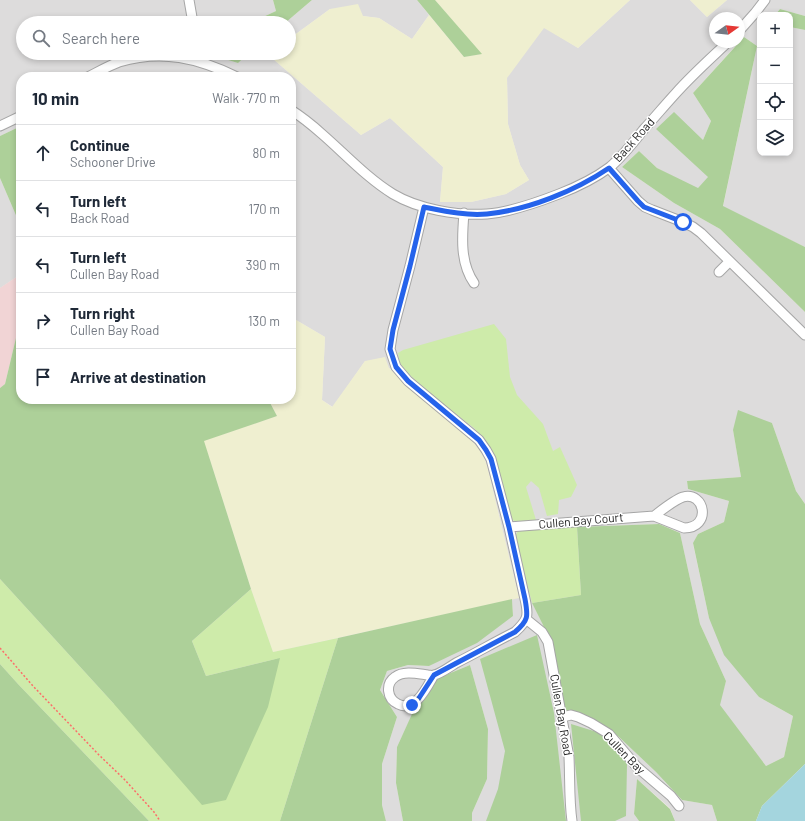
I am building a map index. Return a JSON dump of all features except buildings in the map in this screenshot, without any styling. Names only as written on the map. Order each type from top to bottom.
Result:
[{"type":"street","points":[[188,0],[191,16]]},
{"type":"street","points":[[745,24],[764,0]]},
{"type":"street","name":"Back Road","points":[[296,114],[317,130],[354,164],[392,194],[408,202],[443,211],[487,214],[543,201],[577,187],[609,168],[629,149],[676,92],[722,48]]},
{"type":"street","points":[[98,72],[129,60]]},
{"type":"street","points":[[190,60],[224,72]]},
{"type":"street","points":[[0,126],[16,118]]},
{"type":"street","points":[[609,168],[644,207],[683,222],[701,233],[805,335]]},
{"type":"street","points":[[424,207],[393,330],[390,349],[396,367],[408,381],[479,440],[491,459],[509,527],[527,607],[527,618],[523,625],[515,632],[434,675],[419,698],[412,705],[402,706],[397,704],[390,696],[389,686],[391,680],[400,674],[434,675]]},
{"type":"street","points":[[464,213],[462,233],[464,262],[469,277],[474,283]]},
{"type":"street","points":[[719,272],[729,262]]},
{"type":"street","name":"Cullen Bay Court","points":[[509,527],[654,516],[684,528],[690,528],[699,523],[703,514],[700,504],[692,497],[687,496],[677,500],[654,516]]},
{"type":"street","name":"Cullen Bay Road","points":[[526,619],[542,632],[548,642],[569,756],[570,808],[572,821]]},
{"type":"street","name":"Cullen Bay","points":[[562,717],[578,717],[609,734],[637,767],[671,796],[679,806]]},
{"type":"path","points":[[0,648],[33,686],[154,812],[160,821]]},
{"type":"shaded area","points":[[0,0],[273,0],[276,11],[265,16],[16,16],[16,60],[228,60],[238,63],[241,60],[274,60],[288,72],[16,72],[16,128],[0,136]]},
{"type":"shaded area","points":[[312,0],[417,0],[429,15],[412,39],[379,18],[330,9],[296,34],[296,16],[293,16]]},
{"type":"shaded area","points":[[630,0],[690,0],[707,17],[709,15],[709,48],[734,48],[693,93],[711,121],[703,140],[708,178],[697,189],[657,168],[639,151],[622,167],[674,203],[720,229],[805,312],[805,504],[796,491],[772,423],[733,430],[741,477],[687,481],[688,489],[729,501],[724,522],[698,534],[693,544],[709,618],[759,697],[793,716],[784,757],[766,766],[719,705],[726,681],[700,624],[680,533],[659,524],[574,526],[532,603],[552,647],[564,712],[587,716],[619,737],[656,772],[682,800],[712,805],[717,821],[675,821],[670,808],[637,779],[634,814],[639,821],[472,821],[472,813],[487,779],[488,729],[470,665],[436,679],[412,715],[397,747],[396,783],[403,821],[386,821],[382,805],[382,764],[397,717],[380,690],[387,671],[408,665],[429,666],[513,616],[512,599],[519,597],[487,466],[482,452],[469,438],[389,368],[365,361],[333,407],[322,400],[325,337],[296,320],[296,79],[361,135],[390,118],[443,167],[440,202],[471,202],[506,194],[529,180],[520,165],[508,124],[507,77],[544,27],[578,48]]},
{"type":"shaded area","points":[[727,0],[805,0],[805,16],[780,9],[778,12],[757,12],[757,46],[745,38],[745,12],[713,12]]},
{"type":"shaded area","points":[[793,28],[805,30],[805,247],[723,207],[757,46],[757,156],[793,156]]},
{"type":"shaded area","points":[[0,178],[16,215],[16,277],[0,288]]},
{"type":"shaded area","points":[[16,277],[16,338],[5,384],[0,388],[0,288]]},
{"type":"green space","points":[[273,0],[312,0],[293,16],[265,16],[276,11]]},
{"type":"green space","points":[[417,0],[435,0],[482,54],[464,57]]},
{"type":"green space","points":[[435,0],[630,0],[578,48],[544,28],[507,78],[508,124],[520,165],[529,180],[506,194],[471,202],[440,202],[443,167],[390,118],[361,135],[296,79],[296,72],[288,72],[274,60],[296,60],[296,34],[330,9],[358,4],[363,16],[379,18],[412,39],[429,15],[464,57],[481,54]]},
{"type":"green space","points":[[690,0],[727,0],[713,12],[709,12],[709,15],[707,17]]},
{"type":"green space","points":[[780,9],[791,12],[778,12]]},
{"type":"green space","points":[[793,13],[805,16],[805,30],[793,28]]},
{"type":"green space","points":[[745,38],[757,46],[723,206],[805,247],[805,312],[720,229],[674,203],[622,167],[639,151],[657,168],[698,188],[708,177],[656,129],[674,112],[703,140],[711,121],[693,93],[734,48],[745,48]]},
{"type":"green space","points":[[228,60],[241,60],[238,63]]},
{"type":"green space","points":[[16,128],[16,215],[0,178],[0,136]]},
{"type":"green space","points":[[296,320],[325,337],[322,400],[332,407],[365,361],[385,357],[389,368],[469,438],[482,452],[487,466],[519,598],[273,652],[203,441],[277,416],[271,404],[296,404]]},
{"type":"green space","points":[[494,324],[506,339],[510,377],[517,395],[543,424],[553,451],[560,447],[577,485],[571,497],[559,500],[558,514],[547,516],[539,488],[531,481],[526,487],[536,520],[516,522],[511,519],[491,451],[485,440],[474,428],[444,405],[405,371],[400,363],[398,353],[403,350]]},
{"type":"green space","points":[[16,338],[16,404],[271,404],[277,416],[204,441],[251,589],[192,641],[206,676],[280,658],[268,707],[226,800],[202,805],[114,704],[0,579],[0,388],[5,384]]},
{"type":"green space","points":[[738,410],[772,423],[796,491],[805,504],[805,764],[762,806],[756,821],[717,821],[712,805],[682,800],[656,772],[619,737],[587,716],[564,712],[552,647],[532,603],[581,595],[577,527],[659,524],[680,533],[700,624],[726,681],[720,705],[766,766],[784,757],[793,716],[759,697],[724,655],[709,618],[693,543],[698,534],[724,522],[729,501],[688,489],[687,481],[741,477],[733,430]]},
{"type":"green space","points":[[574,526],[577,527],[581,595],[532,603],[515,536],[518,531]]},
{"type":"green space","points":[[0,579],[114,704],[280,658],[206,676],[192,641],[251,589],[273,652],[338,638],[280,821],[149,821],[0,664]]},
{"type":"green space","points":[[512,599],[513,616],[477,643],[429,666],[408,665],[387,671],[380,690],[397,717],[382,764],[382,805],[386,821],[280,821],[338,638]]},
{"type":"green space","points":[[537,635],[554,713],[566,821],[486,821],[498,789],[505,751],[480,659]]},
{"type":"green space","points":[[0,664],[18,684],[149,821],[0,821]]},
{"type":"green space","points":[[470,665],[488,729],[487,779],[472,813],[472,821],[403,821],[396,783],[397,747],[412,714],[436,679]]},
{"type":"green space","points":[[571,724],[597,732],[613,744],[627,764],[626,816],[615,821],[581,821]]},
{"type":"green space","points":[[637,779],[670,809],[675,821],[639,821],[634,814]]},
{"type":"water","points":[[805,764],[805,821],[756,821],[762,806]]},
{"type":"route","points":[[412,705],[419,698],[434,675],[515,632],[523,625],[527,618],[527,607],[509,527],[491,459],[479,440],[408,381],[396,367],[390,349],[393,330],[424,207],[470,214],[487,214],[506,210],[543,201],[577,187],[609,168],[644,207],[683,222]]}]
